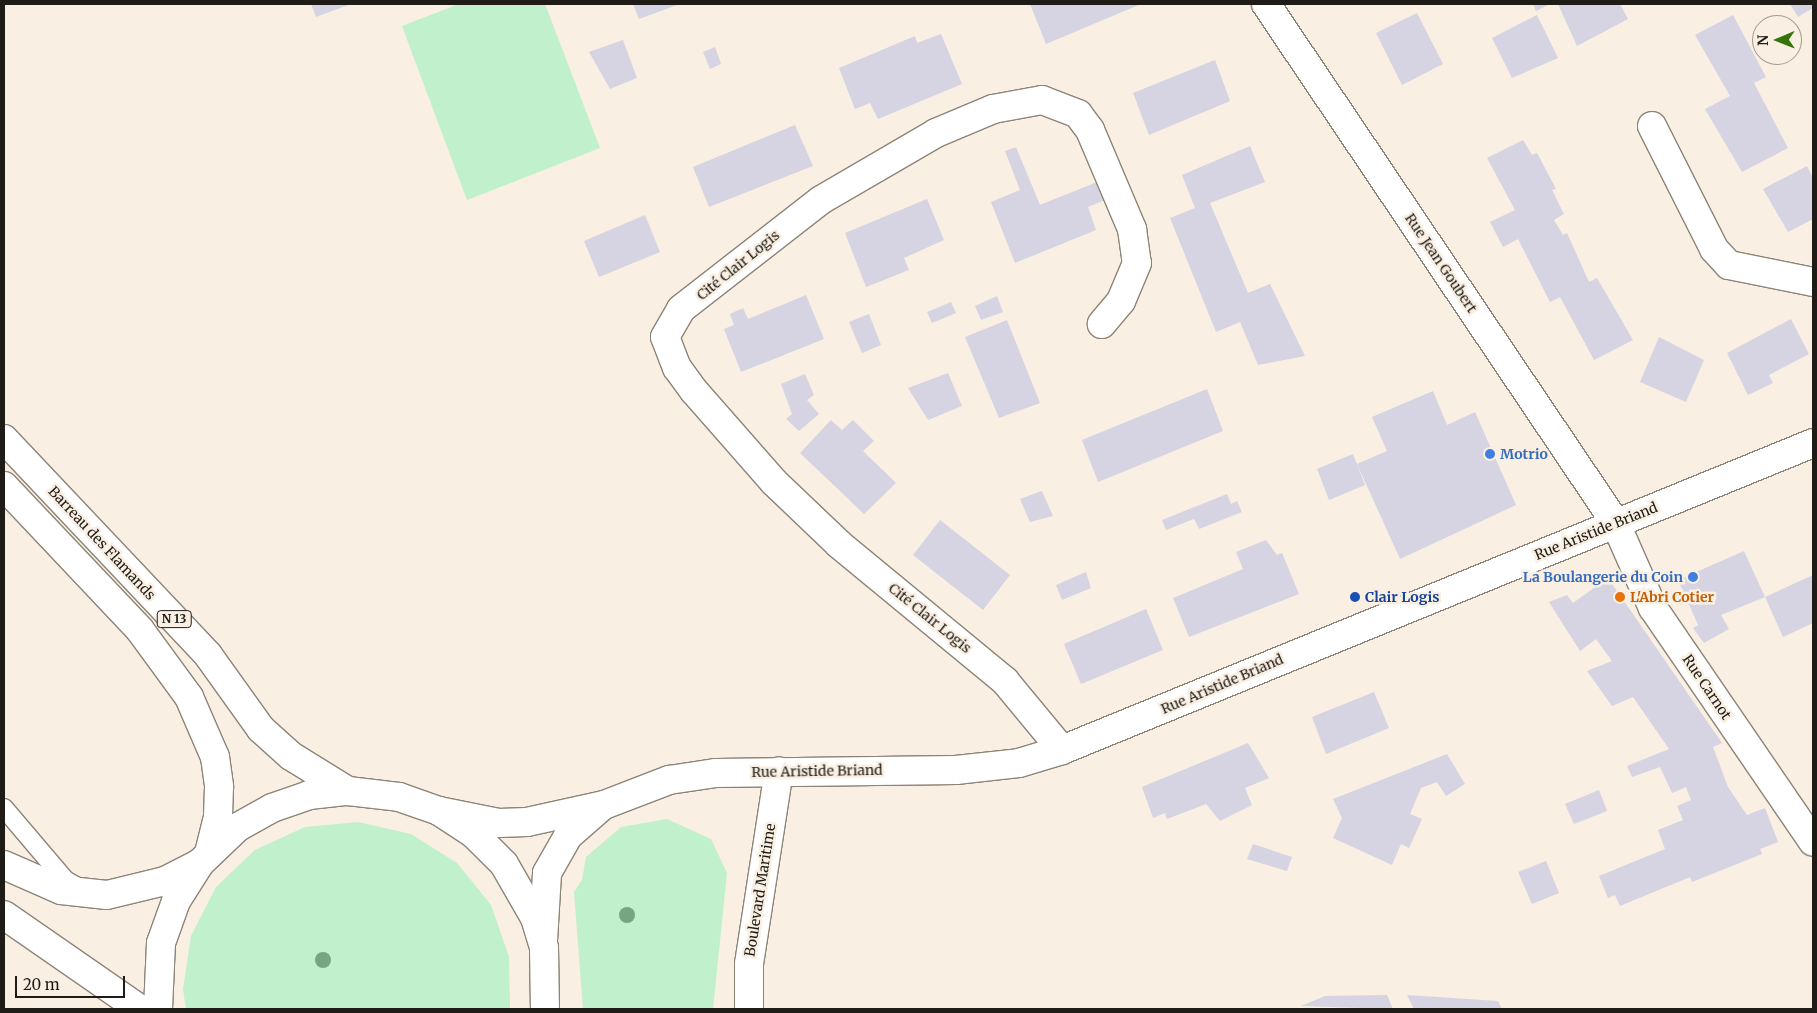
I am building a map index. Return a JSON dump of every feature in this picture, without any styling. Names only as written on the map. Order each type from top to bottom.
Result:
[{"type":"main road","name":"Rue Jean Goubert","points":[[1266,4],[1615,522]]},
{"type":"main road","name":"Cité Clair Logis","points":[[1062,750],[1005,681],[840,544],[774,482],[694,391],[677,368],[665,337],[681,309],[821,200],[936,133],[993,109],[1042,100],[1078,114],[1090,130],[1132,229],[1137,263],[1122,301],[1102,324]]},
{"type":"main road","points":[[1652,126],[1714,249],[1730,265],[1813,282]]},
{"type":"main road","name":"Barreau des Flamands","points":[[4,439],[208,655],[261,729],[291,756],[348,791]]},
{"type":"main road","name":"Rue Aristide Briand","points":[[439,811],[499,823],[553,818],[604,804],[668,780],[779,771],[956,770],[1019,763],[1062,750],[1615,522],[1813,443]]},
{"type":"main road","name":"N 13","points":[[4,486],[140,630],[189,697],[215,757],[219,786],[218,817],[204,858]]},
{"type":"main road","name":"Rue Carnot","points":[[1615,522],[1653,608],[1813,842]]},
{"type":"main road","name":"Boulevard Maritime","points":[[749,1009],[749,964],[779,771]]},
{"type":"main road","points":[[158,1009],[161,943],[176,901],[204,858],[238,827],[272,808],[309,795],[348,791],[399,797],[439,811],[474,834],[504,864],[535,918],[544,948],[545,1009]]},
{"type":"main road","name":"Rue Aristide Briand","points":[[544,948],[542,913],[547,872],[568,836],[604,804]]},
{"type":"main road","points":[[4,865],[61,890],[93,894],[133,891],[204,858]]},
{"type":"main road","points":[[4,915],[140,1009]]},
{"type":"lane","points":[[4,808],[65,880],[93,894]]},
{"type":"green space","points":[[459,4],[545,4],[600,148],[467,200],[402,26]]},
{"type":"green space","points":[[667,819],[711,839],[727,873],[713,1009],[583,1009],[574,892],[582,880],[586,857],[621,827]]},
{"type":"green space","points":[[358,822],[411,834],[457,863],[491,905],[509,957],[510,1009],[186,1009],[183,989],[191,936],[216,887],[255,850],[305,827]]},
{"type":"building","points":[[311,4],[351,4],[316,17]]},
{"type":"building","points":[[633,4],[680,4],[639,19]]},
{"type":"building","points":[[1030,4],[1141,4],[1046,44]]},
{"type":"building","points":[[1533,4],[1550,4],[1536,11]]},
{"type":"building","points":[[1558,4],[1620,4],[1628,19],[1577,46]]},
{"type":"building","points":[[1790,4],[1813,4],[1813,8],[1801,15],[1797,15]]},
{"type":"building","points":[[1417,13],[1443,64],[1402,85],[1376,33]]},
{"type":"building","points":[[1537,15],[1558,58],[1512,78],[1492,38]]},
{"type":"building","points":[[1733,15],[1752,51],[1752,65],[1760,65],[1766,77],[1754,83],[1788,148],[1742,172],[1705,109],[1730,96],[1695,35]]},
{"type":"building","points":[[941,34],[962,84],[878,119],[870,103],[855,109],[839,68],[915,36],[917,43]]},
{"type":"building","points":[[623,40],[637,78],[610,89],[589,52]]},
{"type":"building","points":[[715,47],[721,64],[710,69],[703,52]]},
{"type":"building","points":[[1215,60],[1230,101],[1149,135],[1133,93]]},
{"type":"building","points":[[795,125],[813,166],[709,207],[693,167]]},
{"type":"building","points":[[1523,140],[1532,155],[1537,153],[1556,189],[1552,190],[1564,214],[1554,220],[1563,235],[1567,233],[1589,282],[1597,278],[1633,340],[1594,360],[1560,297],[1550,302],[1518,239],[1503,247],[1490,222],[1515,210],[1487,158]]},
{"type":"building","points":[[1250,146],[1265,182],[1210,203],[1248,293],[1270,284],[1305,356],[1258,365],[1240,322],[1216,332],[1170,218],[1195,208],[1182,175]]},
{"type":"building","points":[[1016,147],[1040,205],[1097,182],[1105,200],[1088,207],[1096,230],[1015,263],[991,202],[1020,190],[1005,151]]},
{"type":"building","points":[[1807,166],[1813,178],[1813,219],[1788,232],[1763,189]]},
{"type":"building","points":[[927,199],[944,240],[904,258],[909,270],[866,287],[845,233]]},
{"type":"building","points":[[645,215],[660,252],[599,277],[584,241]]},
{"type":"building","points":[[806,295],[824,339],[741,372],[724,329],[734,325],[730,314],[743,308],[748,319]]},
{"type":"building","points":[[997,296],[1003,312],[981,320],[975,306]]},
{"type":"building","points":[[951,302],[956,313],[932,323],[927,312]]},
{"type":"building","points":[[869,314],[881,345],[862,353],[849,322]]},
{"type":"building","points":[[1791,319],[1809,354],[1769,375],[1773,383],[1748,395],[1727,353]]},
{"type":"building","points":[[1007,320],[1040,403],[999,418],[965,337]]},
{"type":"building","points":[[1659,337],[1704,360],[1686,402],[1640,382]]},
{"type":"building","points":[[948,373],[962,406],[928,420],[908,388]]},
{"type":"building","points":[[805,374],[814,395],[807,400],[819,414],[799,431],[786,419],[792,414],[781,384]]},
{"type":"building","points":[[1207,389],[1223,431],[1098,482],[1082,440]]},
{"type":"building","points":[[1433,391],[1447,425],[1475,412],[1516,505],[1400,559],[1357,464],[1387,451],[1372,417]]},
{"type":"building","points":[[831,420],[842,430],[853,420],[874,441],[863,451],[896,483],[864,514],[800,453]]},
{"type":"building","points":[[1353,454],[1365,485],[1329,500],[1317,469]]},
{"type":"building","points":[[1042,491],[1053,516],[1030,522],[1020,499]]},
{"type":"building","points":[[1227,494],[1231,504],[1237,501],[1242,512],[1199,529],[1194,519],[1166,530],[1162,520]]},
{"type":"building","points":[[940,520],[1010,575],[983,610],[913,555]]},
{"type":"building","points":[[1266,540],[1277,555],[1282,553],[1299,594],[1189,637],[1173,598],[1243,569],[1236,552]]},
{"type":"building","points":[[1744,551],[1765,597],[1721,615],[1729,629],[1704,643],[1693,628],[1698,625],[1678,580]]},
{"type":"building","points":[[1086,572],[1091,588],[1062,600],[1056,585]]},
{"type":"building","points":[[1813,575],[1813,623],[1783,637],[1765,597]]},
{"type":"building","points":[[1608,578],[1722,743],[1713,747],[1728,787],[1747,815],[1765,808],[1778,842],[1760,849],[1762,854],[1692,882],[1690,877],[1620,906],[1615,895],[1608,898],[1599,876],[1665,849],[1658,830],[1683,820],[1677,806],[1691,800],[1686,787],[1672,793],[1660,767],[1632,777],[1627,766],[1669,749],[1633,697],[1612,706],[1587,671],[1612,661],[1596,639],[1580,651],[1549,602],[1567,595],[1573,603]]},
{"type":"building","points":[[1146,609],[1163,650],[1081,684],[1064,644]]},
{"type":"building","points":[[1374,692],[1389,728],[1326,754],[1312,717]]},
{"type":"building","points":[[1248,743],[1269,778],[1245,788],[1252,805],[1220,821],[1206,804],[1167,819],[1165,813],[1153,818],[1142,787]]},
{"type":"building","points":[[1447,754],[1465,784],[1446,796],[1437,782],[1421,788],[1410,814],[1422,819],[1409,848],[1401,844],[1392,865],[1333,838],[1342,818],[1333,799]]},
{"type":"building","points":[[1599,790],[1607,811],[1574,824],[1565,804]]},
{"type":"building","points":[[1253,844],[1292,857],[1287,871],[1247,859]]},
{"type":"building","points":[[1546,861],[1559,893],[1532,904],[1518,872]]},
{"type":"building","points":[[1387,995],[1393,1009],[1301,1006],[1325,996]]},
{"type":"building","points":[[1407,995],[1498,1001],[1502,1009],[1414,1009]]},
{"type":"place","name":"Motrio","points":[[1490,454]]},
{"type":"place","name":"La Boulangerie du Coin","points":[[1693,577]]},
{"type":"place","name":"Clair Logis","points":[[1355,597]]},
{"type":"place","name":"L'Abri Cotier","points":[[1620,597]]}]
